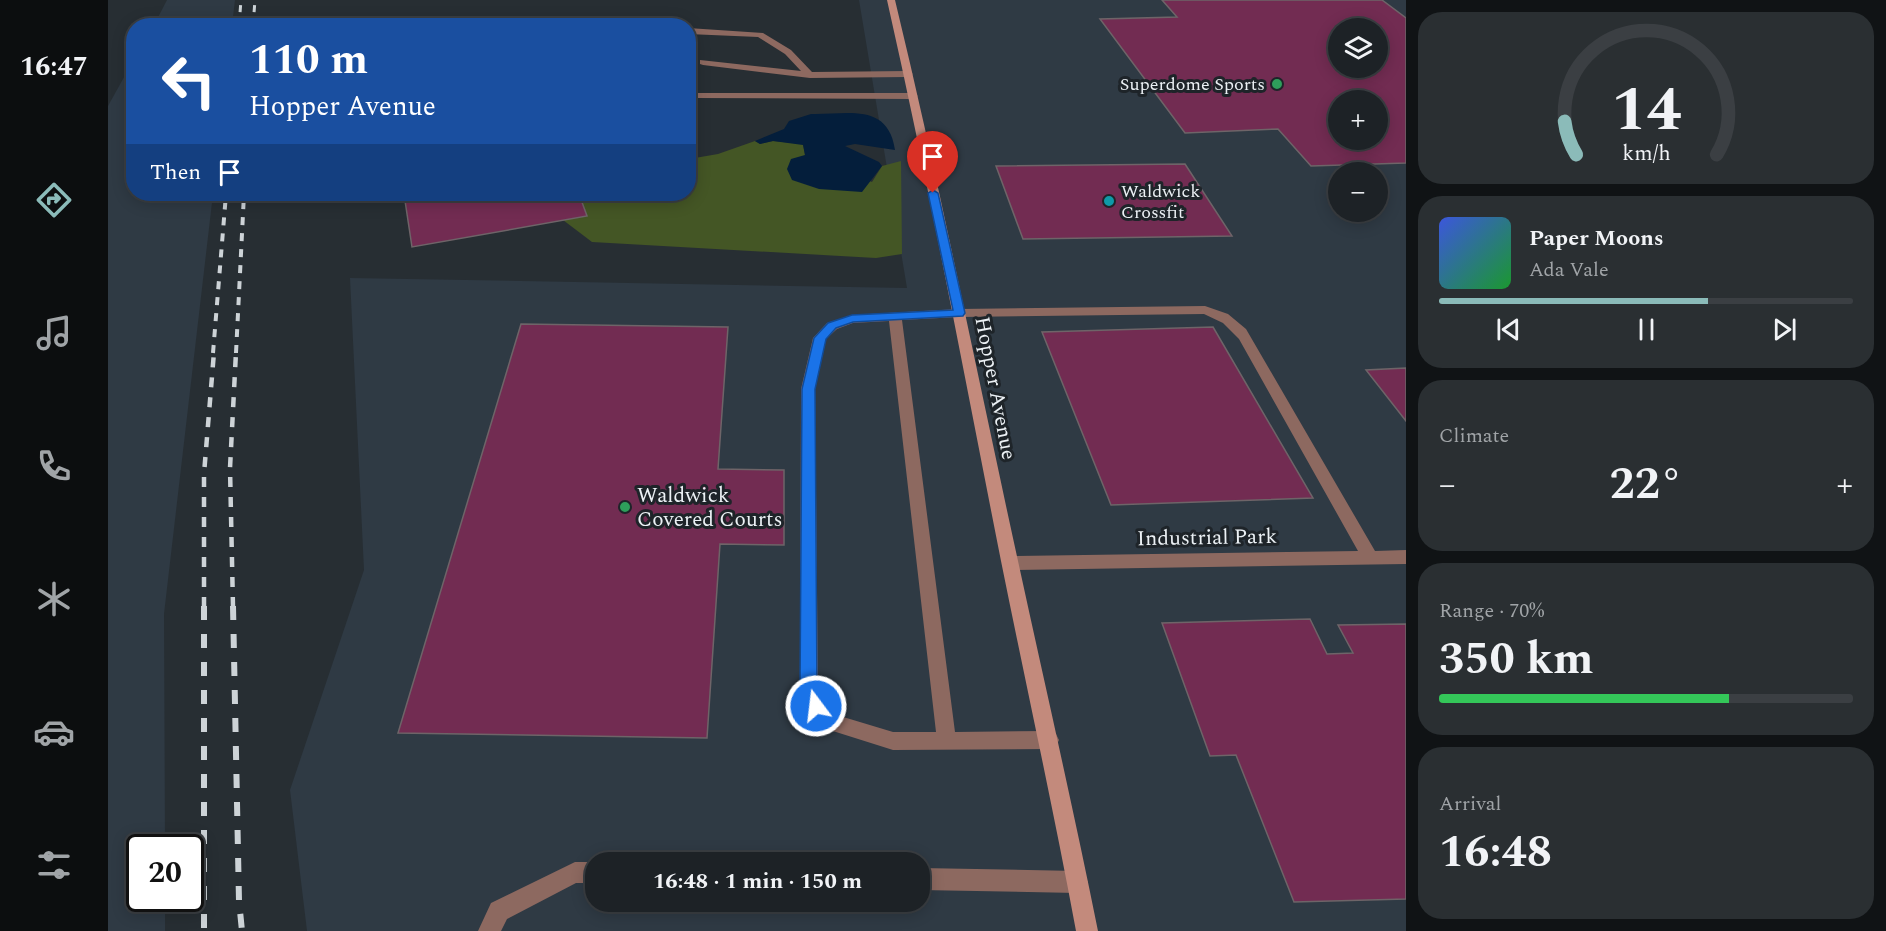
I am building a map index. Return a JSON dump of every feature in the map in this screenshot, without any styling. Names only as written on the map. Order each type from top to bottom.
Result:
[{"type":"street","name":"Hopper Avenue","points":[[891,0],[1059,785],[1087,931]]},
{"type":"lane","points":[[696,31],[760,35],[788,52],[810,75]]},
{"type":"lane","points":[[703,62],[810,75],[908,74]]},
{"type":"lane","points":[[853,74],[856,94]]},
{"type":"lane","points":[[696,95],[913,96]]},
{"type":"lane","points":[[1049,740],[893,741],[824,720],[809,692],[808,389],[820,338],[832,326],[852,319],[959,313],[1205,310],[1220,314],[1234,324],[1245,338],[1370,557]]},
{"type":"lane","points":[[896,316],[947,741]]},
{"type":"lane","name":"Industrial Park","points":[[1010,563],[1406,557]]},
{"type":"lane","points":[[489,931],[499,911],[575,872],[585,872]]},
{"type":"lane","points":[[930,879],[1077,882]]},
{"type":"shaded area","points":[[167,0],[235,0],[233,18],[158,18]]},
{"type":"shaded area","points":[[859,0],[1406,0],[1406,931],[307,931],[290,790],[364,570],[350,278],[907,288]]},
{"type":"shaded area","points":[[126,74],[126,201],[212,201],[164,614],[165,834],[126,834],[126,912],[165,912],[165,931],[108,931],[108,106]]},
{"type":"green space","points":[[755,141],[760,144],[773,141],[803,144],[805,155],[872,182],[882,166],[901,161],[902,254],[876,258],[592,242],[563,220],[587,216],[582,201],[696,201],[696,158],[718,154]]},
{"type":"water","points":[[811,114],[864,114],[884,124],[891,135],[895,150],[855,144],[845,146],[879,162],[882,166],[862,192],[819,189],[792,180],[787,169],[791,159],[805,155],[803,145],[773,141],[760,144],[755,141],[784,129],[789,121]]},
{"type":"building","name":"Superdome Sports","points":[[1162,0],[1382,0],[1406,18],[1406,163],[1328,162],[1328,165],[1311,166],[1278,129],[1185,133],[1100,19],[1177,17]]},
{"type":"building","name":"Waldwick Crossfit","points":[[1185,164],[1232,236],[1023,239],[996,166]]},
{"type":"building","points":[[405,201],[582,201],[587,216],[412,247]]},
{"type":"building","name":"Waldwick Covered Courts","points":[[521,324],[728,327],[718,469],[784,470],[784,545],[720,544],[707,738],[398,733]]},
{"type":"building","points":[[1213,327],[1313,498],[1111,505],[1042,332]]},
{"type":"building","points":[[1406,368],[1406,421],[1366,370]]},
{"type":"building","points":[[1310,619],[1327,654],[1353,653],[1338,625],[1406,624],[1406,899],[1294,902],[1236,755],[1210,756],[1162,623]]},
{"type":"railway","points":[[240,18],[241,0]]},
{"type":"railway","points":[[254,18],[255,0]]},
{"type":"railway","points":[[213,353],[225,201]]},
{"type":"railway","points":[[236,353],[244,201]]},
{"type":"railway","points":[[204,931],[204,474],[214,352]]},
{"type":"railway","points":[[233,607],[230,468],[236,352]]},
{"type":"railway","points":[[233,606],[239,901],[242,931]]},
{"type":"place","name":"Superdome Sports","points":[[1277,84]]},
{"type":"place","name":"Waldwick Crossfit","points":[[1109,201]]},
{"type":"place","name":"Waldwick Covered Courts","points":[[625,507]]},
{"type":"route","points":[[816,706],[809,692],[808,389],[820,338],[832,326],[852,319],[959,313],[933,193]]}]
